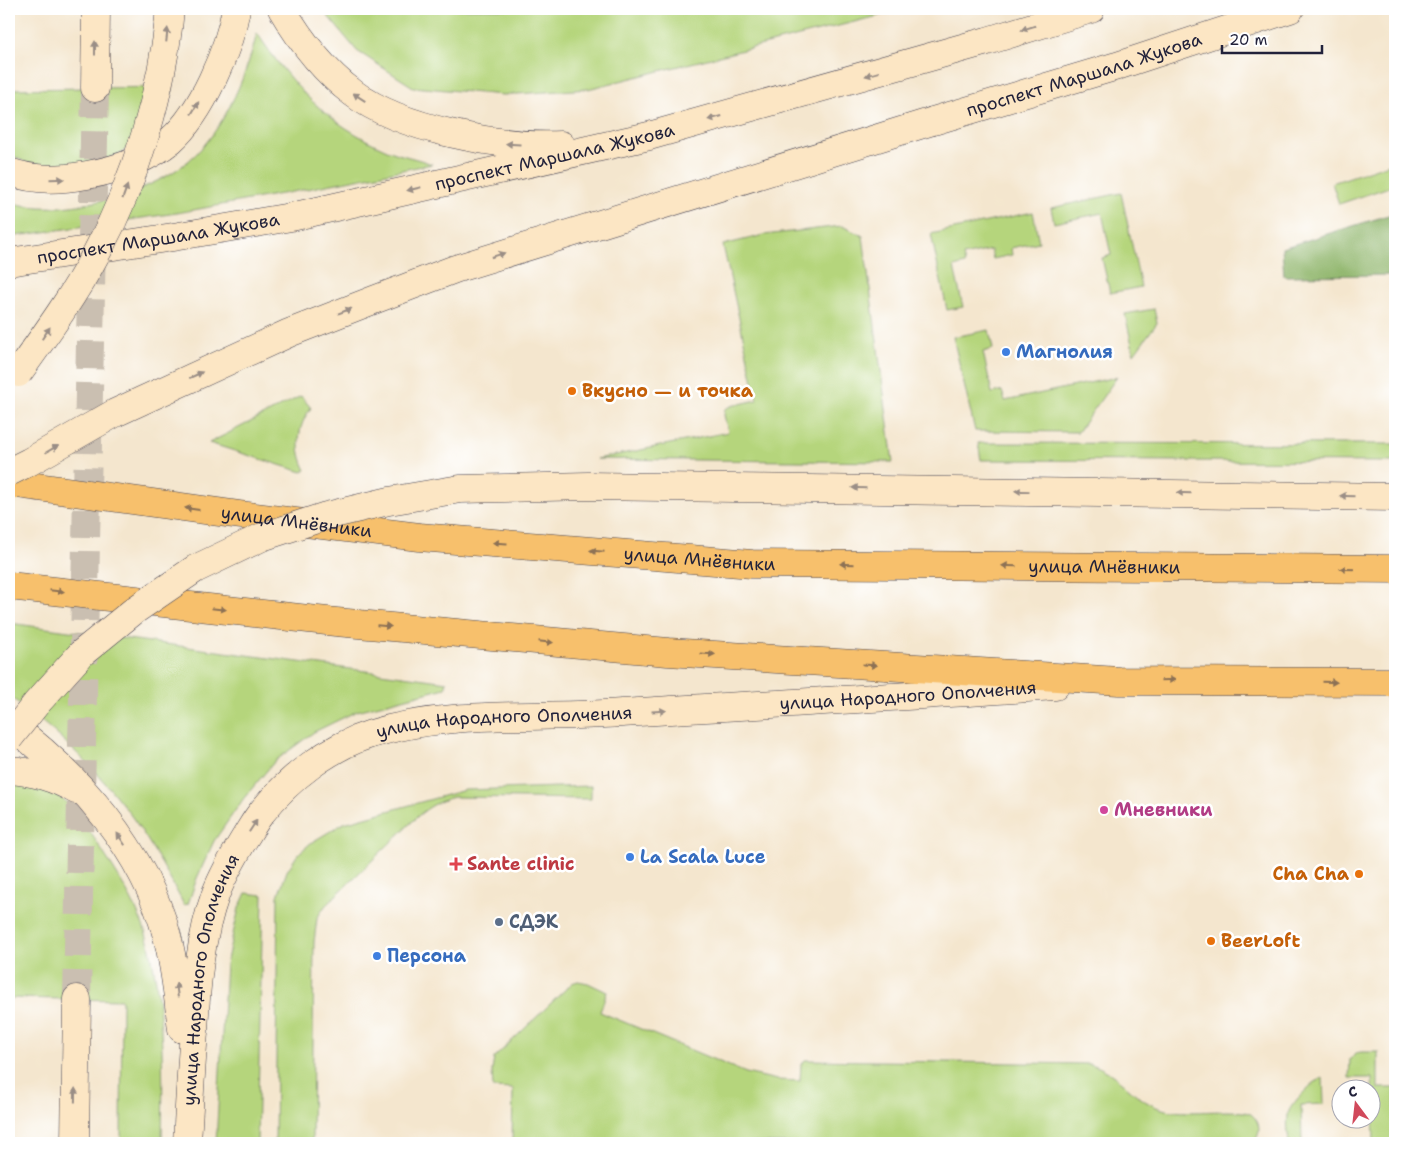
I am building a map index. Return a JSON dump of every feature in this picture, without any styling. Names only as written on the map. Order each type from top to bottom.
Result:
[{"type":"main road","points":[[95,88],[96,9]]},
{"type":"main road","points":[[9,385],[71,296],[97,253],[118,211],[146,130],[167,42],[170,9]]},
{"type":"main road","points":[[9,172],[27,178],[44,179],[64,179],[99,173],[136,161],[166,143],[187,122],[210,82],[227,42],[236,9]]},
{"type":"main road","points":[[282,9],[301,38],[333,75],[353,93],[374,106],[402,119],[456,134],[504,143],[546,146],[601,143],[649,136]]},
{"type":"main road","name":"проспект Маршала Жукова","points":[[9,262],[173,238],[291,217],[649,136],[968,47],[1091,9]]},
{"type":"main road","name":"проспект Маршала Жукова","points":[[9,472],[115,413],[289,333],[455,269],[1117,66],[1290,9]]},
{"type":"main road","name":"улица Мнёвники","points":[[9,483],[240,516],[419,537],[752,564],[1395,569]]},
{"type":"main road","points":[[9,738],[36,704],[82,653],[135,610],[195,569],[262,537],[326,516],[389,501],[460,489],[597,486],[1395,497]]},
{"type":"main road","points":[[9,586],[326,621],[668,652],[1119,681],[1395,682]]},
{"type":"main road","name":"улица Народного Ополчения","points":[[187,1143],[195,1006],[199,971],[205,931],[216,893],[236,852],[262,812],[293,780],[328,754],[367,735],[412,723],[460,717],[606,714],[911,696],[1119,681]]},
{"type":"main road","points":[[9,724],[60,766],[99,808],[129,851],[143,877],[167,934],[172,955],[182,1033],[187,1106],[187,1143]]},
{"type":"main road","points":[[9,770],[33,772],[62,782],[82,792],[99,808]]},
{"type":"main road","points":[[75,1143],[76,999]]},
{"type":"green space","points":[[322,9],[906,9],[588,89],[503,95],[413,87],[357,51]]},
{"type":"green space","points":[[257,33],[298,87],[313,102],[346,128],[387,150],[432,164],[177,213],[9,237],[9,202],[19,205],[52,207],[74,206],[95,202],[118,196],[162,179],[182,166],[209,140],[230,106],[246,69]]},
{"type":"green space","points":[[173,87],[168,100],[140,139],[121,153],[98,163],[51,167],[27,163],[9,154],[9,89]]},
{"type":"green space","points":[[1395,162],[1395,185],[1339,204],[1332,183]]},
{"type":"green space","points":[[1121,193],[1141,287],[1110,293],[1102,258],[1111,255],[1102,213],[1054,223],[1051,208]]},
{"type":"green space","points":[[1033,212],[1039,242],[1011,248],[1012,255],[993,259],[991,250],[963,256],[965,264],[954,267],[963,307],[947,310],[931,234]]},
{"type":"green space","points":[[1395,213],[1395,275],[1284,276],[1282,248]]},
{"type":"green space","points":[[842,226],[863,236],[893,462],[597,459],[728,432],[724,415],[725,409],[757,400],[723,245],[764,235]]},
{"type":"green space","points":[[1154,309],[1157,323],[1134,354],[1125,314]]},
{"type":"green space","points":[[989,330],[993,349],[983,352],[992,393],[1002,391],[1005,401],[1117,377],[1078,432],[975,431],[953,337]]},
{"type":"green space","points":[[301,396],[311,408],[303,422],[299,438],[300,454],[306,470],[302,472],[209,443]]},
{"type":"green space","points":[[978,443],[1395,444],[1395,462],[981,460]]},
{"type":"green space","points":[[9,623],[447,682],[445,688],[357,711],[314,732],[275,761],[244,798],[214,841],[197,878],[188,904],[184,905],[146,838],[108,786],[68,744],[9,696]]},
{"type":"green space","points":[[9,782],[43,787],[64,800],[88,828],[117,874],[140,918],[150,949],[159,1001],[163,1102],[162,1143],[121,1143],[122,1000],[9,998]]},
{"type":"green space","points":[[591,786],[591,799],[454,797],[439,802],[418,816],[325,906],[317,918],[314,942],[312,1143],[275,1143],[278,896],[287,871],[298,854],[312,842],[344,823],[465,790]]},
{"type":"green space","points":[[246,893],[263,895],[257,1143],[216,1143],[226,964],[239,908]]},
{"type":"green space","points":[[578,981],[588,983],[607,992],[600,1012],[746,1073],[777,1080],[800,1081],[801,1064],[805,1060],[1090,1064],[1100,1067],[1116,1077],[1138,1096],[1154,1106],[1164,1110],[1188,1112],[1238,1111],[1249,1113],[1256,1119],[1259,1132],[1252,1143],[512,1143],[513,1089],[493,1088],[492,1071],[494,1058],[572,983]]},
{"type":"green space","points":[[1378,1052],[1378,1080],[1372,1080],[1372,1078],[1349,1078],[1350,1059],[1356,1053]]},
{"type":"green space","points":[[1323,1078],[1324,1104],[1301,1105],[1302,1143],[1289,1143],[1287,1123],[1289,1111],[1304,1092],[1319,1079]]},
{"type":"green space","points":[[1382,1088],[1395,1088],[1395,1143],[1374,1143],[1374,1130],[1382,1130]]},
{"type":"tunnel","points":[[77,999],[95,88]]},
{"type":"place","name":"Магнолия","points":[[1006,352]]},
{"type":"place","name":"Вкусно — и точка","points":[[572,391]]},
{"type":"place","name":"Мневники","points":[[1104,810]]},
{"type":"place","name":"La Scala Luce","points":[[630,857]]},
{"type":"place","name":"Sante clinic","points":[[456,864]]},
{"type":"place","name":"Cha Cha","points":[[1359,874]]},
{"type":"place","name":"СДЭК","points":[[499,922]]},
{"type":"place","name":"BeerLoft","points":[[1211,941]]},
{"type":"place","name":"Персона","points":[[377,956]]}]
